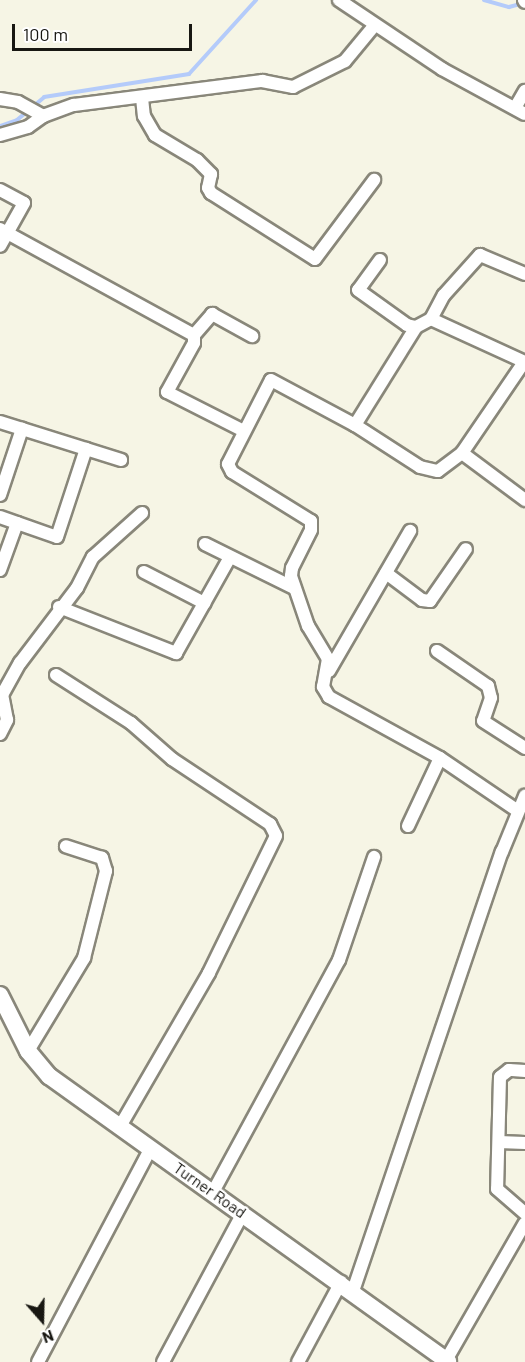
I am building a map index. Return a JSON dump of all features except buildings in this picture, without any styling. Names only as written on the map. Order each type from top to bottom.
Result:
[{"type":"main road","name":"Turner Road","points":[[0,994],[28,1051],[49,1076],[119,1128],[151,1148],[347,1287],[446,1361]]},
{"type":"street","points":[[341,1],[374,26],[442,69],[520,111],[525,92]]},
{"type":"street","points":[[0,99],[36,111],[262,81],[298,86],[345,61],[374,26]]},
{"type":"street","points":[[142,98],[144,116],[155,135],[197,160],[211,174],[208,188],[212,194],[315,259],[374,180]]},
{"type":"street","points":[[0,135],[28,127],[36,111]]},
{"type":"street","points":[[0,190],[24,203],[3,231],[0,246]]},
{"type":"street","points":[[3,231],[194,335]]},
{"type":"street","points":[[355,425],[416,327],[431,319],[444,295],[480,255],[525,274]]},
{"type":"street","points":[[380,260],[358,290],[407,325],[416,327]]},
{"type":"street","points":[[242,430],[167,392],[194,343],[194,335],[212,314],[252,336]]},
{"type":"street","points":[[329,672],[328,659],[308,626],[294,588],[292,568],[311,530],[311,521],[230,470],[229,461],[242,430],[271,380],[355,425],[432,471],[443,468],[462,453],[525,362],[431,319]]},
{"type":"street","points":[[0,422],[121,460]]},
{"type":"street","points":[[0,495],[22,429]]},
{"type":"street","points":[[0,517],[57,537],[86,449]]},
{"type":"street","points":[[462,453],[525,500]]},
{"type":"street","points":[[0,734],[7,720],[2,695],[59,607],[76,588],[93,557],[142,513]]},
{"type":"street","points":[[0,570],[17,523]]},
{"type":"street","points":[[410,531],[329,672],[323,687],[328,696],[440,758],[518,811]]},
{"type":"street","points":[[205,544],[294,588]]},
{"type":"street","points":[[386,573],[422,600],[430,601],[466,549]]},
{"type":"street","points":[[59,607],[176,653],[230,557]]},
{"type":"street","points":[[144,572],[204,603]]},
{"type":"street","points":[[437,651],[488,686],[491,698],[483,722],[525,748]]},
{"type":"street","points":[[56,675],[131,723],[172,759],[270,824],[276,837],[209,973],[119,1128]]},
{"type":"street","points":[[408,826],[440,758]]},
{"type":"street","points":[[298,1362],[347,1287],[525,796]]},
{"type":"street","points":[[28,1051],[84,958],[106,871],[102,858],[66,846]]},
{"type":"street","points":[[213,1192],[339,960],[374,857]]},
{"type":"street","points":[[525,1071],[508,1070],[500,1077],[497,1190],[525,1213]]},
{"type":"street","points":[[499,1142],[525,1143]]},
{"type":"street","points":[[38,1362],[151,1148]]},
{"type":"street","points":[[163,1362],[243,1213]]},
{"type":"street","points":[[446,1361],[525,1222]]},
{"type":"waterway","points":[[0,126],[17,120],[44,97],[189,74],[256,0]]},
{"type":"waterway","points":[[484,0],[509,7],[524,3]]}]
